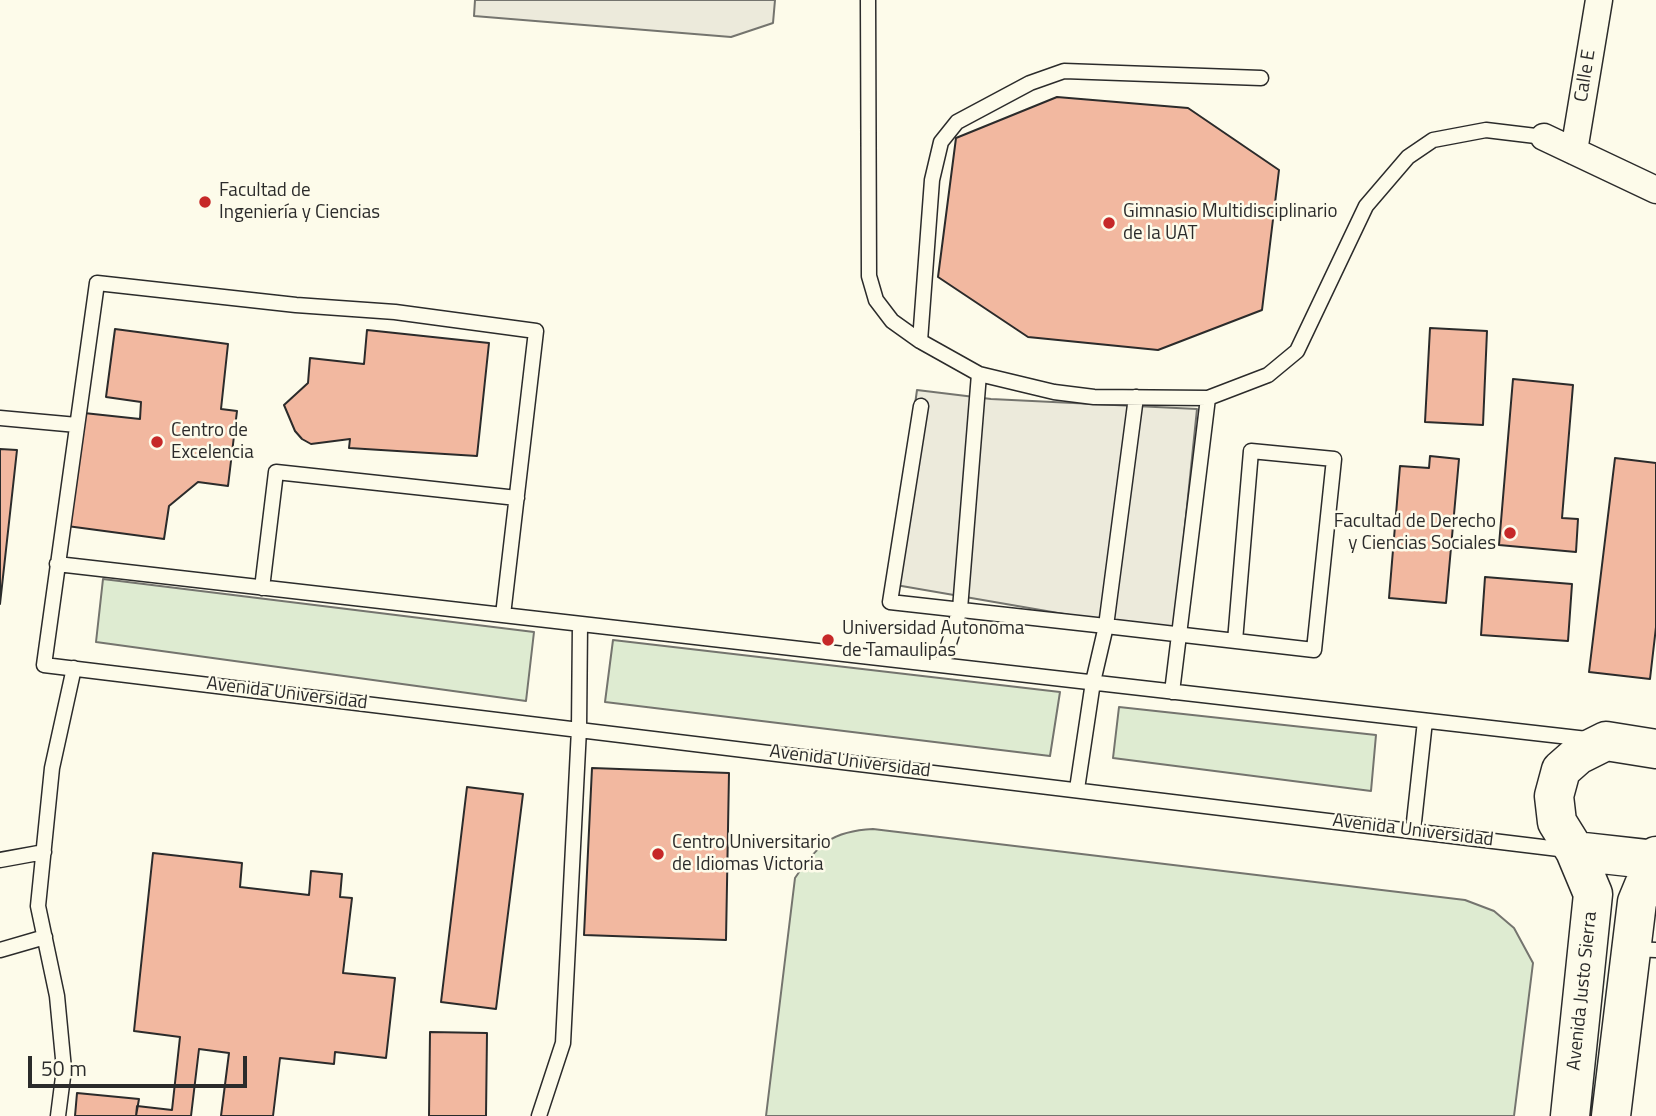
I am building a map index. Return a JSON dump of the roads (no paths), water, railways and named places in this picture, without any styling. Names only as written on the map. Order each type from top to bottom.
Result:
[{"type":"main road","points":[[1606,741],[1656,749]]},
{"type":"main road","name":"Avenida Justo Sierra","points":[[1570,1116],[1593,894],[1576,850],[1557,822],[1554,796],[1562,770],[1578,755],[1606,741]]},
{"type":"main road","name":"Avenida Universidad","points":[[1576,850],[1655,859]]},
{"type":"main road","points":[[1611,1116],[1644,949],[1637,902],[1655,859]]},
{"type":"street","name":"Calle E","points":[[1574,151],[1599,0]]},
{"type":"street","points":[[1544,137],[1656,190]]},
{"type":"lane","points":[[868,0],[869,276],[876,300],[892,321],[920,341],[979,374],[1054,392],[1094,397],[1208,398],[1268,375],[1297,351],[1366,206],[1408,158],[1433,140],[1486,130],[1544,137]]},
{"type":"lane","points":[[920,341],[932,180],[941,142],[957,122],[1030,83],[1064,71],[1261,78]]},
{"type":"lane","points":[[503,615],[536,331],[395,312],[296,305],[97,283],[57,564],[943,666],[1606,741]]},
{"type":"lane","points":[[943,666],[960,609],[979,374]]},
{"type":"lane","points":[[1077,789],[1093,682],[1106,626],[1136,397]]},
{"type":"lane","points":[[1172,692],[1208,398]]},
{"type":"lane","points":[[921,406],[890,602],[1314,650],[1334,458],[1251,452],[1235,641]]},
{"type":"lane","points":[[0,418],[77,425]]},
{"type":"lane","points":[[262,587],[276,472],[517,498]]},
{"type":"lane","name":"Avenida Universidad","points":[[57,564],[44,665],[1576,850]]},
{"type":"lane","points":[[539,1116],[563,1043],[579,729],[580,624]]},
{"type":"lane","points":[[58,1116],[64,1069],[57,996],[38,906],[51,768],[74,668]]},
{"type":"lane","points":[[1413,831],[1425,721]]},
{"type":"lane","points":[[0,860],[44,852]]},
{"type":"lane","points":[[0,950],[45,937]]},
{"type":"place","name":"Facultad de Ingeniería y Ciencias","points":[[205,202]]},
{"type":"place","name":"Gimnasio Multidisciplinario de la UAT","points":[[1109,223]]},
{"type":"place","name":"Centro de Excelencia","points":[[157,442]]},
{"type":"place","name":"Facultad de Derecho y Ciencias Sociales","points":[[1510,533]]},
{"type":"place","name":"Universidad Autonoma de Tamaulipas","points":[[828,640]]},
{"type":"place","name":"Centro Universitario de Idiomas Victoria","points":[[658,854]]}]
